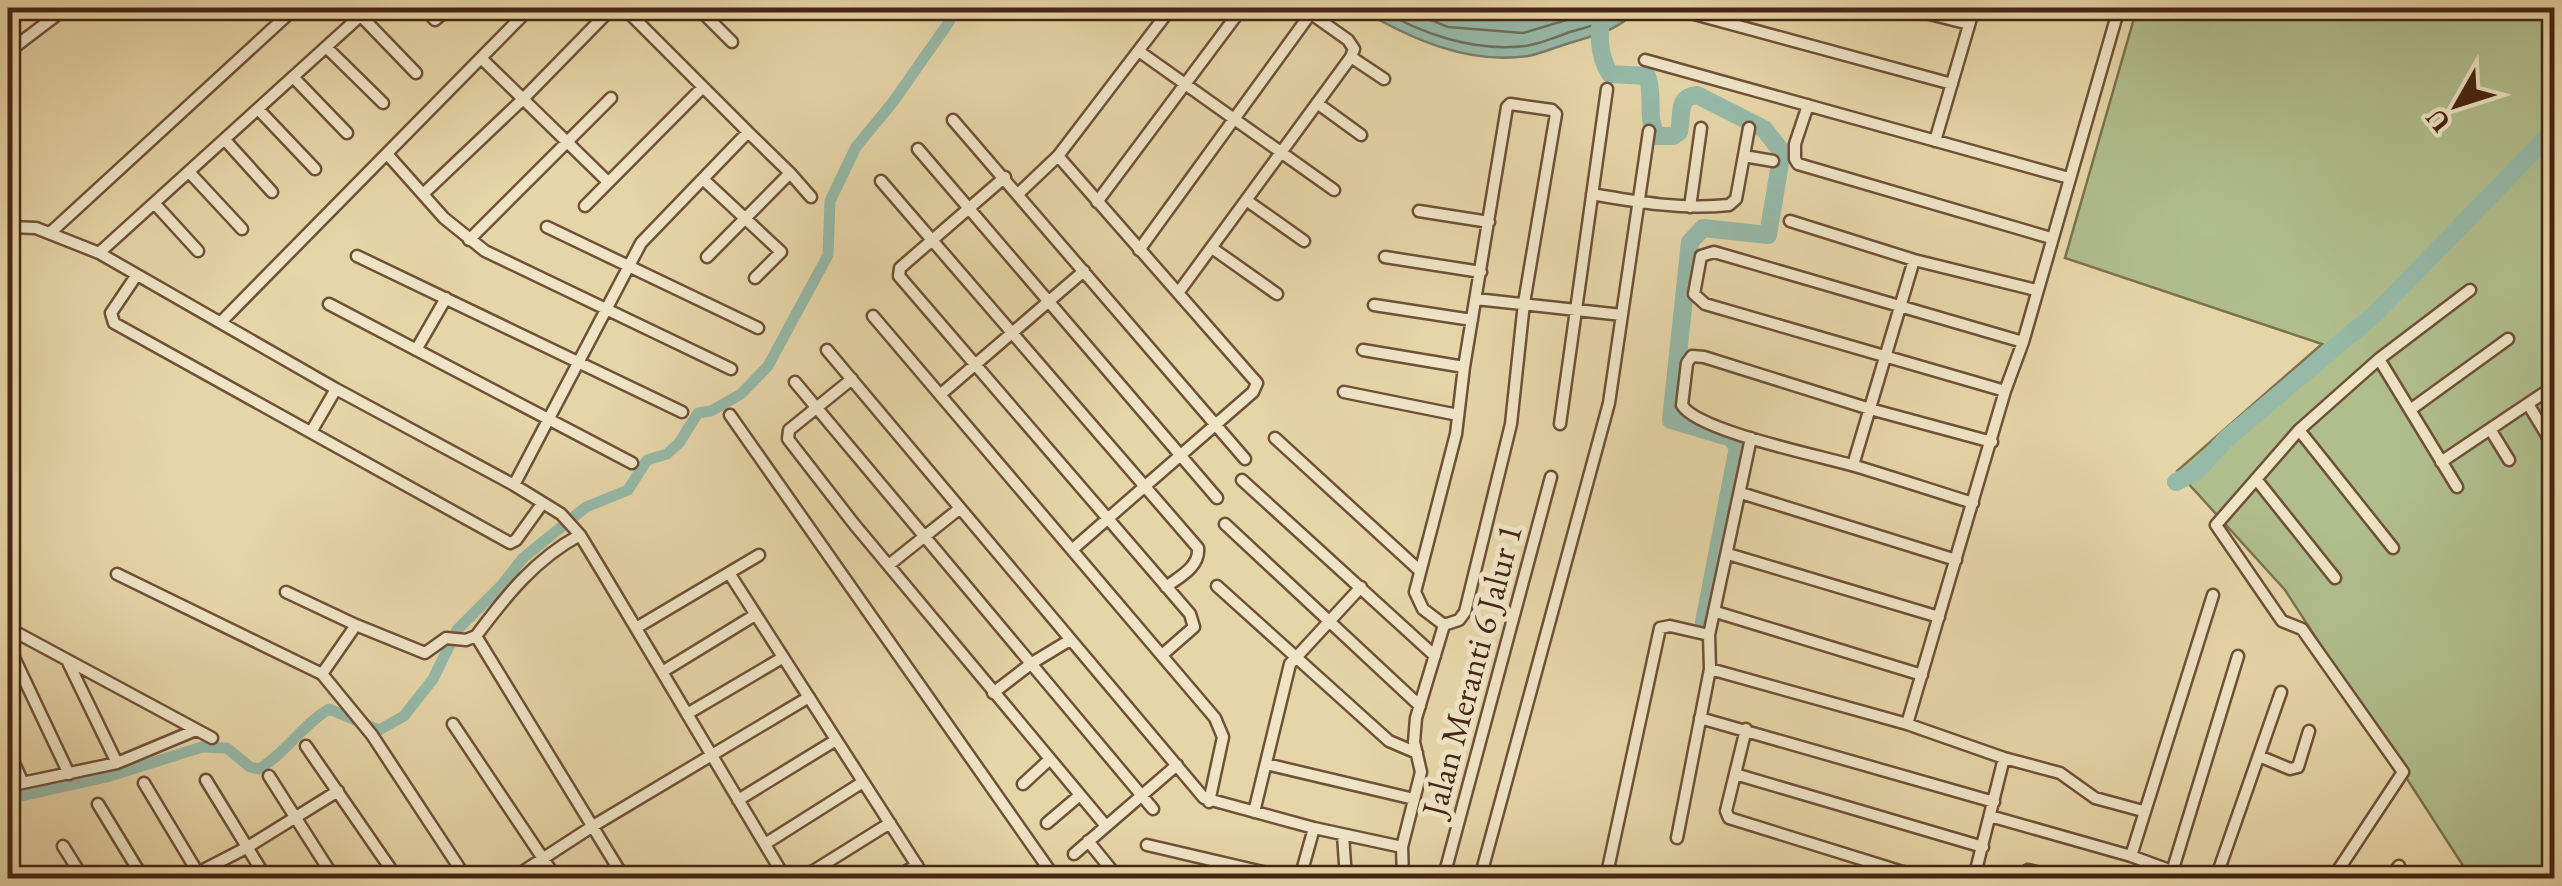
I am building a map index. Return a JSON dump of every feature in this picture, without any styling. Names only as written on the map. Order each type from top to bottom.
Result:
[{"type":"street","points":[[8,52],[66,8]]},
{"type":"street","points":[[50,232],[295,8]]},
{"type":"street","points":[[424,8],[436,20],[449,8]]},
{"type":"street","points":[[221,322],[530,8]]},
{"type":"street","points":[[423,194],[612,8]]},
{"type":"street","points":[[624,8],[811,197]]},
{"type":"street","points":[[698,8],[732,42]]},
{"type":"street","points":[[1019,193],[1058,156],[1171,8]]},
{"type":"street","points":[[1097,202],[1242,8]]},
{"type":"street","points":[[1906,8],[1969,24]]},
{"type":"street","points":[[1935,141],[1974,8]]},
{"type":"street","points":[[1907,724],[2004,391],[2024,342],[2119,8]]},
{"type":"street","points":[[1139,250],[1307,10],[1348,40],[1354,50],[1351,58],[1178,292]]},
{"type":"street","points":[[99,253],[364,11],[416,73]]},
{"type":"street","points":[[1683,11],[1952,84]]},
{"type":"street","points":[[326,47],[383,102]]},
{"type":"street","points":[[1140,52],[1334,190]]},
{"type":"street","points":[[481,58],[608,182]]},
{"type":"street","points":[[1351,58],[1384,78]]},
{"type":"street","points":[[1645,60],[2070,178]]},
{"type":"street","points":[[292,77],[347,133]]},
{"type":"street","points":[[584,206],[703,87]]},
{"type":"street","points":[[1560,424],[1607,89]]},
{"type":"street","points":[[470,240],[611,98]]},
{"type":"street","points":[[1317,103],[1361,135]]},
{"type":"street","points":[[1808,105],[1795,144],[1798,164],[2052,238]]},
{"type":"street","points":[[1508,106],[1554,111],[1524,303],[1511,424],[1465,612],[1460,620],[1444,625],[1422,609],[1415,597],[1456,434],[1508,106]]},
{"type":"street","points":[[258,109],[316,168]]},
{"type":"street","points":[[953,120],[1245,458]]},
{"type":"street","points":[[1690,207],[1701,128]]},
{"type":"street","points":[[1592,194],[1690,207],[1734,203],[1749,128]]},
{"type":"street","points":[[1480,878],[1609,403],[1648,131]]},
{"type":"street","points":[[514,484],[650,233],[748,132]]},
{"type":"street","points":[[224,140],[272,192]]},
{"type":"street","points":[[918,149],[1217,498]]},
{"type":"street","points":[[388,155],[470,240],[507,264],[731,369]]},
{"type":"street","points":[[1058,156],[1257,383],[1253,392],[1073,548]]},
{"type":"street","points":[[1744,156],[1774,160]]},
{"type":"street","points":[[190,173],[242,229]]},
{"type":"street","points":[[707,257],[790,174]]},
{"type":"street","points":[[1005,178],[900,268],[899,276],[1190,614],[1194,627],[1162,655]]},
{"type":"street","points":[[704,180],[781,252],[755,278]]},
{"type":"street","points":[[881,181],[1198,548],[1194,565],[1166,587]]},
{"type":"street","points":[[1246,200],[1304,241]]},
{"type":"street","points":[[155,204],[198,251]]},
{"type":"street","points":[[1418,212],[1489,222]]},
{"type":"street","points":[[1790,220],[1914,260],[2036,290]]},
{"type":"street","points":[[8,227],[50,232],[99,253],[336,389],[514,484],[561,514],[577,532],[785,878]]},
{"type":"street","points":[[548,227],[758,328]]},
{"type":"street","points":[[1212,248],[1277,294]]},
{"type":"street","points":[[2004,391],[1705,304],[1694,294],[1701,256],[1714,252],[2024,342]]},
{"type":"street","points":[[358,256],[682,412]]},
{"type":"street","points":[[1385,257],[1481,272]]},
{"type":"street","points":[[1854,465],[1914,260]]},
{"type":"street","points":[[941,394],[1084,271]]},
{"type":"street","points":[[136,276],[111,313],[114,323],[510,543],[542,504]]},
{"type":"street","points":[[2333,878],[2403,772],[2302,629],[2282,620],[2216,525],[2299,430],[2378,359],[2470,290]]},
{"type":"street","points":[[416,350],[446,298]]},
{"type":"street","points":[[1476,299],[1622,315]]},
{"type":"street","points":[[329,304],[632,463]]},
{"type":"street","points":[[1374,306],[1472,320]]},
{"type":"street","points":[[873,316],[1215,718],[1222,731],[1209,802]]},
{"type":"street","points":[[2410,410],[2508,340]]},
{"type":"street","points":[[827,350],[1209,802],[1402,848]]},
{"type":"street","points":[[1364,350],[1464,367]]},
{"type":"street","points":[[1973,503],[1854,465],[1751,438],[1683,410],[1688,363],[1692,356],[1704,356],[1992,442]]},
{"type":"street","points":[[2378,359],[2456,488]]},
{"type":"street","points":[[852,379],[789,430],[788,438],[854,524],[1106,826]]},
{"type":"street","points":[[796,382],[1153,808]]},
{"type":"street","points":[[311,432],[336,389]]},
{"type":"street","points":[[1344,392],[1458,416]]},
{"type":"street","points":[[2441,462],[2544,392]]},
{"type":"street","points":[[2528,404],[2548,437]]},
{"type":"street","points":[[730,415],[1055,878]]},
{"type":"street","points":[[2490,429],[2509,460]]},
{"type":"street","points":[[2299,430],[2393,548]]},
{"type":"street","points":[[1275,438],[1419,570]]},
{"type":"street","points":[[1677,838],[1710,668],[1710,634],[1751,438]]},
{"type":"street","name":"Jalan Meranti 6 Jalur 1","points":[[1449,878],[1551,477]]},
{"type":"street","points":[[2256,479],[2335,578]]},
{"type":"street","points":[[1242,480],[1435,656]]},
{"type":"street","points":[[1741,494],[1956,560]]},
{"type":"street","points":[[890,564],[959,508]]},
{"type":"street","points":[[1225,524],[1420,706]]},
{"type":"street","points":[[286,592],[424,654],[456,638],[476,636],[526,574],[577,532]]},
{"type":"street","points":[[1728,554],[1939,618]]},
{"type":"street","points":[[636,628],[759,555]]},
{"type":"street","points":[[117,574],[322,674],[369,731],[466,878]]},
{"type":"street","points":[[729,574],[925,878]]},
{"type":"street","points":[[1217,586],[1389,741],[1417,753]]},
{"type":"street","points":[[1254,812],[1294,657],[1361,588]]},
{"type":"street","points":[[2130,856],[2214,596]]},
{"type":"street","points":[[1716,612],[1922,675]]},
{"type":"street","points":[[662,672],[755,615]]},
{"type":"street","points":[[322,674],[356,625]]},
{"type":"street","points":[[1444,625],[1413,735],[1421,772],[1402,848],[1403,875],[1449,878]]},
{"type":"street","points":[[1606,878],[1656,635],[1664,626],[1710,634]]},
{"type":"street","points":[[8,628],[212,738]]},
{"type":"street","points":[[476,636],[624,878]]},
{"type":"street","points":[[994,693],[1070,640]]},
{"type":"street","points":[[8,645],[69,774]]},
{"type":"street","points":[[2172,872],[2238,656]]},
{"type":"street","points":[[688,714],[782,658]]},
{"type":"street","points":[[66,660],[117,762]]},
{"type":"street","points":[[1710,668],[2060,773],[2095,798],[2142,811]]},
{"type":"street","points":[[2216,878],[2281,692]]},
{"type":"street","points":[[514,878],[593,826],[809,698]]},
{"type":"street","points":[[1700,718],[1994,802]]},
{"type":"street","points":[[453,724],[556,878]]},
{"type":"street","points":[[1746,729],[1726,810],[1729,818],[1922,878]]},
{"type":"street","points":[[8,786],[117,762],[196,730]]},
{"type":"street","points":[[2259,756],[2294,769],[2309,731]]},
{"type":"street","points":[[738,800],[836,740]]},
{"type":"street","points":[[306,746],[396,878]]},
{"type":"street","points":[[8,750],[23,783]]},
{"type":"street","points":[[1974,878],[2004,758]]},
{"type":"street","points":[[1024,784],[1050,760]]},
{"type":"street","points":[[1074,854],[1177,764]]},
{"type":"street","points":[[1266,764],[1414,799]]},
{"type":"street","points":[[1735,774],[1982,847]]},
{"type":"street","points":[[269,776],[334,878]]},
{"type":"street","points":[[206,780],[266,878]]},
{"type":"street","points":[[765,844],[863,782]]},
{"type":"street","points":[[144,783],[195,876],[338,792]]},
{"type":"street","points":[[1047,822],[1080,795]]},
{"type":"street","points":[[98,804],[143,878]]},
{"type":"street","points":[[1990,816],[2130,856],[2190,878]]},
{"type":"street","points":[[802,878],[890,823]]},
{"type":"street","points":[[1300,878],[1314,828]]},
{"type":"street","points":[[1344,834],[1346,878]]},
{"type":"street","points":[[1088,842],[1114,873]]},
{"type":"street","points":[[1147,845],[1288,878]]},
{"type":"street","points":[[63,846],[82,878]]},
{"type":"street","points":[[894,878],[916,864]]},
{"type":"street","points":[[2392,878],[2399,866]]},
{"type":"street","points":[[2023,878],[2028,870],[2062,878]]},
{"type":"green space","points":[[2137,8],[2554,8],[2554,878],[2471,878],[2285,590],[2177,471],[2322,344],[2065,258]]},
{"type":"water","points":[[1358,8],[1641,8],[1602,33],[1534,55],[1505,58],[1439,47]]},
{"type":"waterway","points":[[8,799],[107,777],[202,747],[227,748],[250,767],[259,769],[329,709],[379,730],[404,716],[433,679],[457,630],[523,558],[586,507],[628,490],[647,460],[667,454],[679,443],[698,413],[711,411],[741,394],[768,366],[828,255],[830,201],[856,147],[949,22],[953,8]]},
{"type":"waterway","points":[[1602,8],[1600,42],[1606,66],[1610,74],[1647,76],[1651,122],[1657,136],[1679,132],[1683,103],[1697,95],[1764,129],[1782,152],[1768,235],[1703,228],[1690,242],[1671,420],[1731,438],[1738,447],[1704,622]]},
{"type":"waterway","points":[[2176,482],[2197,471],[2226,439],[2376,313],[2554,130]]}]
